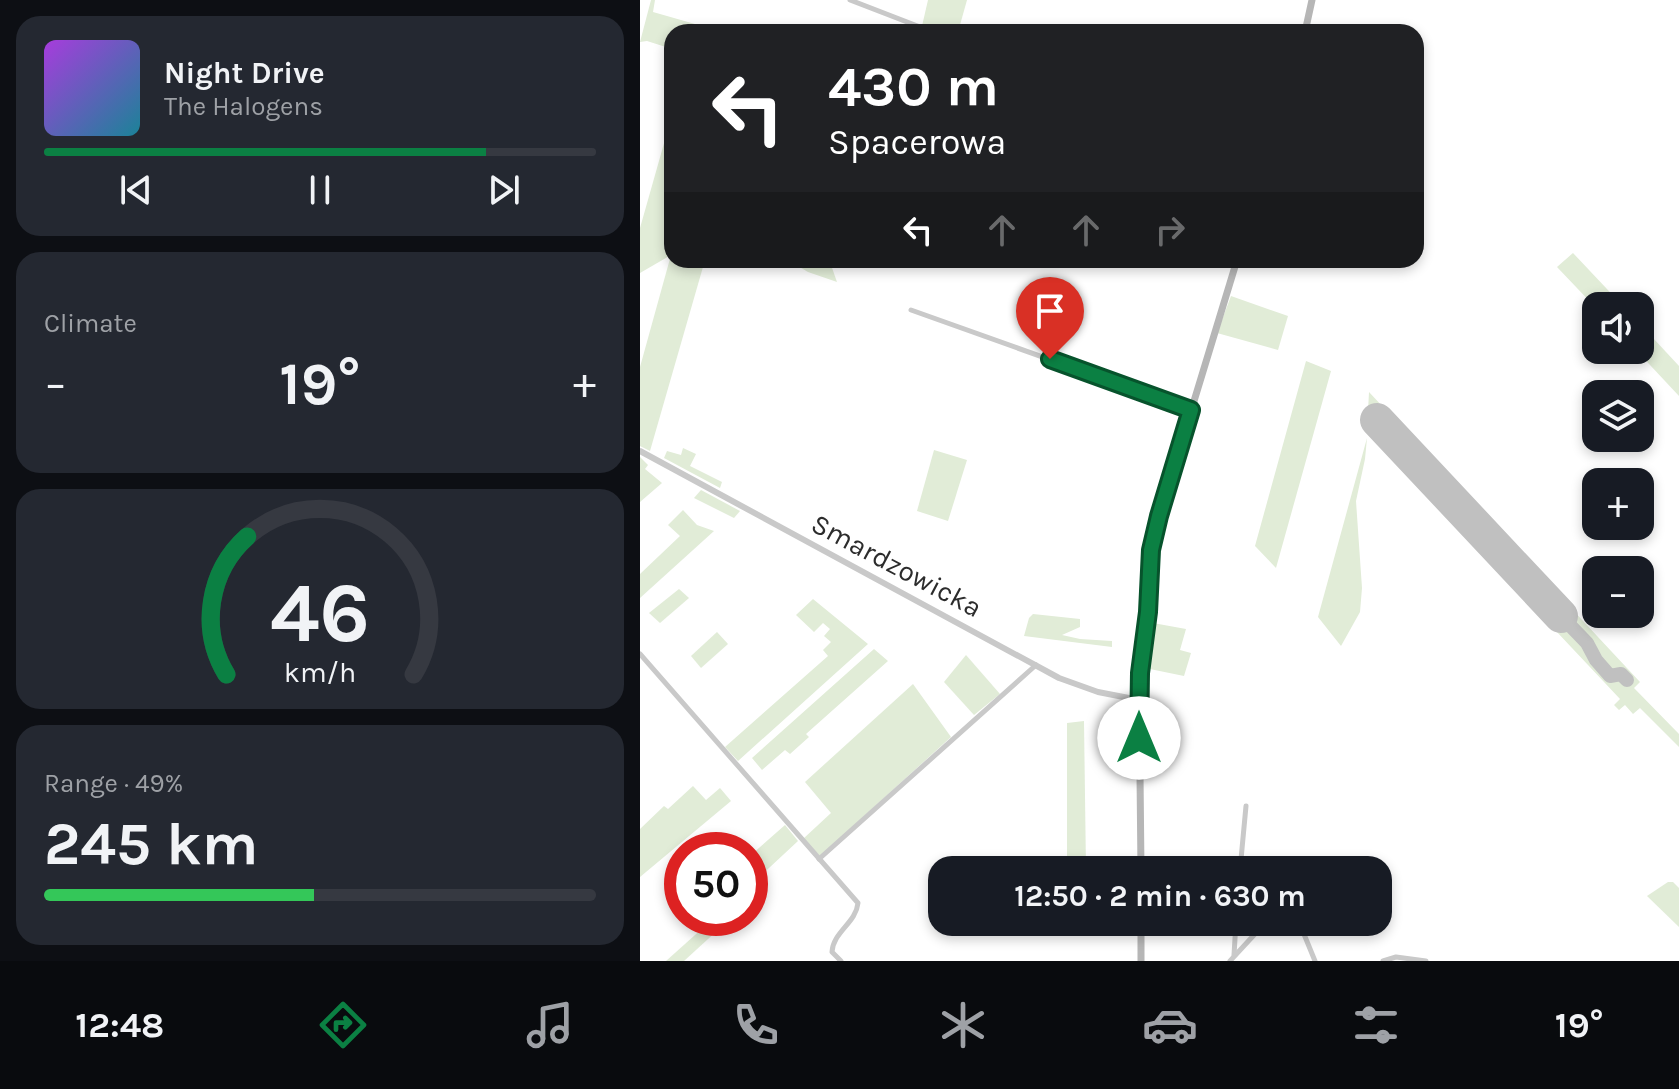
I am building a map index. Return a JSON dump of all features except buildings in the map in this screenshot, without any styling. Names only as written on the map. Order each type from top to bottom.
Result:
[{"type":"main road","points":[[1307,24],[1312,0]]},
{"type":"main road","points":[[1140,856],[1139,700],[1151,550],[1235,268]]},
{"type":"main road","points":[[1141,936],[1141,961]]},
{"type":"street","points":[[850,0],[912,24]]},
{"type":"street","points":[[911,310],[1191,410]]},
{"type":"street","name":"Smardzowicka","points":[[640,451],[1036,665],[1083,688],[1139,700]]},
{"type":"street","points":[[640,654],[858,903],[856,913],[833,944],[832,952],[841,961]]},
{"type":"street","points":[[819,859],[1036,665]]},
{"type":"street","points":[[1241,856],[1246,806]]},
{"type":"street","points":[[1233,956],[1235,936]]},
{"type":"street","points":[[1233,956],[1252,936]]},
{"type":"street","points":[[1305,936],[1315,961]]},
{"type":"street","points":[[1383,961],[1396,957],[1426,961]]},
{"type":"green space","points":[[651,0],[655,0],[653,12],[695,24],[664,24],[664,46],[640,42]]},
{"type":"green space","points":[[928,0],[967,0],[960,24],[922,24]]},
{"type":"green space","points":[[664,143],[664,259],[640,273],[640,228]]},
{"type":"green space","points":[[1573,253],[1610,292],[1582,293],[1557,267]]},
{"type":"green space","points":[[667,268],[703,268],[650,451],[640,446],[640,367]]},
{"type":"green space","points":[[801,268],[832,268],[837,282]]},
{"type":"green space","points":[[1231,296],[1288,316],[1278,350],[1217,333]]},
{"type":"green space","points":[[1654,339],[1679,366],[1679,396],[1649,364],[1654,364]]},
{"type":"green space","points":[[1306,361],[1331,371],[1276,568],[1255,546]]},
{"type":"green space","points":[[1369,392],[1582,620],[1582,628],[1590,628],[1640,682],[1634,688],[1679,734],[1679,747],[1640,708],[1633,714],[1625,705],[1619,710],[1614,705],[1620,699],[1367,430]]},
{"type":"green space","points":[[1367,438],[1356,501],[1362,588],[1360,612],[1341,646],[1318,617]]},
{"type":"green space","points":[[683,448],[696,454],[690,466],[722,482],[720,488],[664,458],[667,451],[681,455]]},
{"type":"green space","points":[[934,450],[967,460],[948,521],[917,511]]},
{"type":"green space","points":[[640,457],[648,465],[645,469],[662,483],[640,502]]},
{"type":"green space","points":[[701,490],[740,511],[734,518],[694,498]]},
{"type":"green space","points":[[683,510],[697,525],[714,531],[640,598],[640,574],[680,536],[668,525]]},
{"type":"green space","points":[[679,589],[689,598],[660,623],[649,613]]},
{"type":"green space","points":[[813,599],[868,644],[738,761],[725,747],[828,656],[823,650],[831,642],[824,636],[830,629],[823,623],[814,632],[796,615]]},
{"type":"green space","points":[[1033,614],[1080,619],[1080,627],[1062,635],[1112,641],[1112,647],[1024,636]]},
{"type":"green space","points":[[1153,623],[1186,629],[1180,650],[1191,653],[1184,676],[1145,668]]},
{"type":"green space","points":[[717,632],[728,644],[701,668],[691,656]]},
{"type":"green space","points":[[874,649],[888,661],[806,734],[809,737],[790,754],[785,750],[762,770],[752,758]]},
{"type":"green space","points":[[966,655],[1000,694],[974,715],[944,682]]},
{"type":"green space","points":[[913,684],[951,737],[820,856],[803,839],[831,813],[805,782]]},
{"type":"green space","points":[[1084,721],[1086,856],[1067,856],[1067,723]]},
{"type":"green space","points":[[693,786],[706,800],[720,788],[731,801],[694,832],[664,832],[664,857],[640,877],[640,829],[664,806],[668,809]]},
{"type":"green space","points":[[785,825],[798,841],[768,869],[768,840]]},
{"type":"green space","points":[[1668,882],[1679,888],[1679,927],[1647,896]]},
{"type":"green space","points":[[694,936],[711,936],[684,961],[666,961]]},
{"type":"taxiway","points":[[1561,616],[1587,643],[1610,676],[1621,674],[1627,680]]},
{"type":"runway","points":[[1377,420],[1561,616]]},
{"type":"route","points":[[1050,359],[1191,410],[1151,550],[1148,612],[1140,673],[1139,738]]}]
